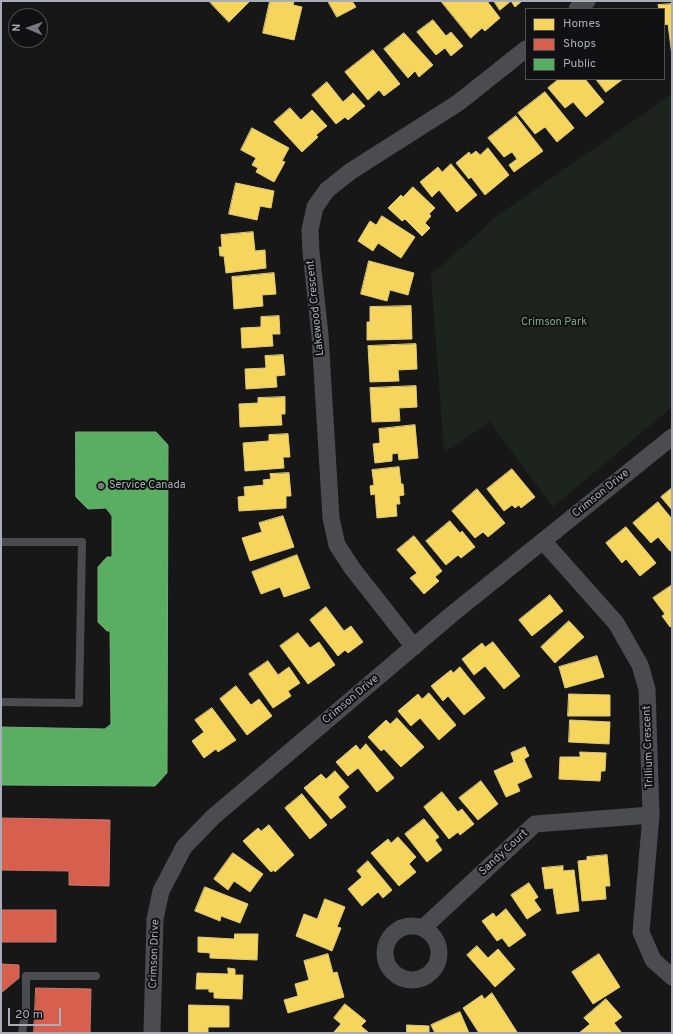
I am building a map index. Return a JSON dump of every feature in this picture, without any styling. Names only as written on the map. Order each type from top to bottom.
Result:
[{"type":"street","points":[[578,8],[587,1]]},
{"type":"street","name":"Lakewood Crescent","points":[[414,647],[352,568],[337,545],[331,518],[320,335],[310,230],[315,207],[327,190],[351,171],[458,103],[525,51]]},
{"type":"street","name":"Crimson Drive","points":[[152,1033],[155,919],[162,891],[184,847],[213,817],[451,615],[672,438]]},
{"type":"street","name":"Trillium Crescent","points":[[543,541],[616,623],[640,665],[647,689],[651,815],[641,932],[653,960],[672,977]]},
{"type":"street","name":"Sandy Court","points":[[424,928],[535,824],[651,815]]},
{"type":"lane","points":[[1,542],[82,542],[79,703],[1,702]]},
{"type":"lane","points":[[22,1033],[26,1009],[26,976],[96,976]]},
{"type":"green space","name":"Crimson Park","points":[[672,94],[672,407],[553,507],[490,422],[444,452],[431,275],[497,216]]},
{"type":"building: Homes","points":[[209,1],[250,1],[229,22]]},
{"type":"building: Homes","points":[[270,1],[294,1],[293,5],[302,7],[294,40],[263,33]]},
{"type":"building: Homes","points":[[328,1],[352,1],[356,7],[337,17]]},
{"type":"building: Homes","points":[[441,1],[487,1],[500,18],[485,31],[482,28],[471,38]]},
{"type":"building: Homes","points":[[494,1],[511,1],[500,10]]},
{"type":"building: Homes","points":[[511,1],[522,1],[515,7]]},
{"type":"building: Homes","points":[[672,4],[672,56],[668,24],[665,25],[665,8],[659,8],[658,5]]},
{"type":"building: Homes","points":[[433,20],[446,36],[451,32],[463,46],[451,56],[445,48],[436,55],[417,32]]},
{"type":"building: Homes","points":[[404,33],[433,65],[419,77],[415,71],[408,78],[384,49]]},
{"type":"building: Homes","points":[[373,50],[400,84],[384,96],[379,90],[368,100],[345,72]]},
{"type":"building: Homes","points":[[558,80],[586,80],[604,102],[586,117],[573,102],[565,108],[548,88]]},
{"type":"building: Homes","points":[[597,80],[622,80],[606,92]]},
{"type":"building: Homes","points":[[327,82],[343,102],[353,93],[365,106],[348,120],[345,117],[336,124],[312,95]]},
{"type":"building: Homes","points":[[545,92],[574,128],[557,142],[545,127],[535,134],[518,113]]},
{"type":"building: Homes","points":[[290,108],[301,120],[312,110],[327,126],[316,135],[318,137],[302,152],[274,122]]},
{"type":"building: Homes","points":[[516,116],[543,151],[514,172],[509,165],[517,159],[512,152],[504,157],[488,138]]},
{"type":"building: Homes","points":[[252,128],[289,148],[282,161],[285,162],[274,182],[256,172],[258,168],[252,165],[256,158],[241,150]]},
{"type":"building: Homes","points":[[488,148],[509,175],[485,195],[471,177],[469,179],[456,163],[469,152],[471,155],[476,151],[480,155]]},
{"type":"building: Homes","points":[[451,164],[477,195],[457,212],[439,190],[432,197],[420,182],[438,167],[442,172]]},
{"type":"building: Homes","points":[[236,183],[274,191],[271,208],[260,206],[257,220],[229,214]]},
{"type":"building: Homes","points":[[413,187],[435,208],[429,214],[431,216],[425,223],[430,228],[422,236],[405,219],[402,221],[388,208],[401,195],[403,197]]},
{"type":"building: Homes","points":[[382,216],[415,237],[401,258],[378,243],[373,251],[358,241],[370,221],[376,225]]},
{"type":"building: Homes","points":[[253,232],[255,251],[265,250],[266,268],[226,273],[224,256],[220,256],[219,247],[222,247],[221,235]]},
{"type":"building: Homes","points":[[369,261],[414,273],[408,295],[390,290],[387,301],[361,294]]},
{"type":"building: Homes","points":[[274,273],[276,294],[262,295],[263,306],[234,309],[232,277]]},
{"type":"building: Homes","points":[[411,306],[412,339],[367,340],[367,322],[370,322],[370,307]]},
{"type":"building: Homes","points":[[279,316],[280,334],[272,334],[273,346],[242,348],[241,328],[261,327],[261,317]]},
{"type":"building: Homes","points":[[416,344],[417,369],[398,370],[399,381],[370,382],[368,346]]},
{"type":"building: Homes","points":[[283,355],[285,375],[276,376],[277,387],[246,389],[245,369],[266,368],[265,356]]},
{"type":"building: Homes","points":[[416,386],[417,407],[399,408],[400,421],[372,422],[370,388]]},
{"type":"building: Homes","points":[[285,397],[285,414],[281,414],[282,425],[240,427],[239,404],[258,403],[258,398]]},
{"type":"building: Homes","points":[[415,425],[418,458],[399,460],[398,453],[392,454],[392,461],[375,463],[373,444],[380,443],[379,429]]},
{"type":"building: Homes","points":[[288,434],[290,457],[283,457],[284,468],[245,471],[243,443],[269,441],[269,435]]},
{"type":"building: Homes","points":[[399,467],[404,495],[399,496],[400,504],[396,504],[397,516],[377,518],[375,494],[371,495],[370,486],[374,485],[372,470]]},
{"type":"building: Homes","points":[[512,469],[535,497],[521,508],[519,505],[515,508],[512,505],[504,511],[487,489]]},
{"type":"building: Homes","points":[[289,473],[291,496],[286,496],[286,508],[239,511],[238,497],[245,496],[244,487],[264,485],[263,480],[271,479],[270,474]]},
{"type":"building: Homes","points":[[672,488],[672,510],[661,497]]},
{"type":"building: Homes","points":[[477,489],[505,523],[488,537],[483,532],[475,538],[452,511]]},
{"type":"building: Homes","points":[[658,502],[672,519],[672,550],[670,551],[658,537],[651,543],[633,523]]},
{"type":"building: Homes","points":[[283,516],[294,547],[250,561],[242,538],[262,532],[259,523]]},
{"type":"building: Homes","points":[[450,521],[460,533],[462,531],[475,547],[461,558],[458,555],[446,565],[426,541]]},
{"type":"building: Homes","points":[[626,527],[656,563],[640,576],[626,559],[622,563],[606,543]]},
{"type":"building: Homes","points":[[414,536],[442,571],[435,577],[439,581],[424,594],[410,578],[417,573],[397,550]]},
{"type":"building: Homes","points":[[297,555],[310,588],[284,597],[280,587],[261,594],[252,572]]},
{"type":"building: Homes","points":[[672,585],[672,626],[670,627],[662,616],[665,614],[653,598]]},
{"type":"building: Homes","points":[[550,595],[563,611],[532,636],[519,620]]},
{"type":"building: Homes","points":[[326,607],[344,631],[351,626],[363,642],[348,653],[345,650],[338,656],[310,620]]},
{"type":"building: Homes","points":[[569,621],[584,637],[555,663],[541,647]]},
{"type":"building: Homes","points":[[298,633],[310,648],[319,642],[335,665],[308,684],[280,646]]},
{"type":"building: Homes","points":[[493,642],[520,676],[504,689],[485,666],[474,675],[462,659],[482,643],[485,647]]},
{"type":"building: Homes","points":[[597,656],[604,677],[565,688],[559,667]]},
{"type":"building: Homes","points":[[268,661],[278,675],[289,667],[300,683],[288,691],[291,696],[273,708],[249,674]]},
{"type":"building: Homes","points":[[460,667],[485,698],[464,715],[448,696],[443,701],[431,686],[451,670],[453,673]]},
{"type":"building: Homes","points":[[236,686],[251,705],[259,699],[272,716],[247,735],[220,699]]},
{"type":"building: Homes","points":[[429,693],[456,725],[439,740],[420,718],[411,726],[398,711],[418,694],[422,699]]},
{"type":"building: Homes","points":[[569,694],[610,695],[610,716],[568,716]]},
{"type":"building: Homes","points":[[212,708],[236,740],[218,752],[216,749],[204,758],[192,741],[204,732],[195,720]]},
{"type":"building: Homes","points":[[397,718],[424,747],[401,767],[384,749],[381,751],[368,737],[386,720],[390,724]]},
{"type":"building: Homes","points":[[570,720],[610,722],[609,744],[569,742]]},
{"type":"building: Homes","points":[[366,744],[394,778],[377,792],[358,768],[348,776],[336,762],[356,745],[360,750]]},
{"type":"building: Homes","points":[[525,747],[529,756],[524,759],[532,777],[517,784],[520,791],[506,797],[494,771],[514,762],[511,753]]},
{"type":"building: Homes","points":[[580,752],[606,753],[605,771],[601,771],[600,781],[559,779],[560,757],[580,757]]},
{"type":"building: Homes","points":[[335,771],[349,787],[338,797],[346,807],[331,819],[304,788],[321,774],[326,779]]},
{"type":"building: Homes","points":[[481,781],[498,804],[478,820],[459,798]]},
{"type":"building: Homes","points":[[442,792],[458,812],[462,809],[474,824],[460,835],[458,832],[449,839],[424,807]]},
{"type":"building: Homes","points":[[302,794],[327,825],[310,839],[285,808]]},
{"type":"building: Homes","points":[[424,819],[439,837],[435,840],[442,850],[427,862],[405,834]]},
{"type":"building: Homes","points":[[269,825],[294,855],[275,872],[274,870],[271,872],[243,841],[258,828],[261,831]]},
{"type":"building: Homes","points":[[398,837],[416,857],[409,864],[416,872],[399,886],[371,853],[388,839],[391,843]]},
{"type":"building: Homes","points":[[233,853],[263,874],[250,892],[234,881],[228,890],[214,879]]},
{"type":"building: Homes","points":[[607,855],[610,886],[605,886],[606,899],[582,901],[578,861],[587,860],[587,857]]},
{"type":"building: Homes","points":[[368,861],[392,890],[383,898],[378,892],[362,906],[348,889],[362,877],[357,871]]},
{"type":"building: Homes","points":[[563,866],[563,871],[574,870],[579,911],[557,914],[553,888],[545,889],[542,868]]},
{"type":"building: Homes","points":[[529,883],[538,897],[534,900],[541,910],[527,919],[511,895]]},
{"type":"building: Homes","points":[[205,887],[248,904],[240,923],[221,916],[220,921],[195,911]]},
{"type":"building: Homes","points":[[325,899],[345,907],[337,927],[341,928],[332,951],[296,936],[304,914],[317,919]]},
{"type":"building: Homes","points":[[506,909],[526,935],[509,947],[502,938],[497,941],[482,921],[493,913],[496,917]]},
{"type":"building: Homes","points":[[235,934],[258,934],[257,960],[210,958],[210,953],[198,952],[198,937],[234,939]]},
{"type":"building: Homes","points":[[477,946],[488,958],[498,949],[515,969],[495,987],[467,955]]},
{"type":"building: Homes","points":[[328,954],[333,973],[337,972],[344,997],[288,1013],[284,1000],[298,996],[295,984],[309,980],[304,961]]},
{"type":"building: Homes","points":[[599,954],[620,987],[593,1004],[572,972]]},
{"type":"building: Homes","points":[[228,968],[235,969],[235,975],[243,975],[242,999],[214,998],[214,992],[209,992],[209,989],[196,989],[197,973],[228,974]]},
{"type":"building: Homes","points":[[492,993],[517,1032],[479,1033],[463,1008],[482,995],[484,999]]},
{"type":"building: Homes","points":[[606,999],[622,1017],[614,1023],[622,1033],[579,1033],[590,1024],[584,1018]]},
{"type":"building: Homes","points":[[345,1004],[366,1021],[361,1026],[369,1033],[333,1033],[341,1024],[334,1018]]},
{"type":"building: Homes","points":[[189,1005],[229,1006],[229,1027],[208,1027],[208,1033],[189,1033]]},
{"type":"building: Homes","points":[[460,1012],[469,1033],[435,1033],[431,1025]]},
{"type":"building: Homes","points":[[407,1025],[429,1026],[429,1033],[407,1033]]},
{"type":"building: Shops","points":[[1,818],[110,820],[109,886],[69,885],[69,871],[1,870]]},
{"type":"building: Shops","points":[[1,910],[56,910],[56,942],[1,942]]},
{"type":"building: Shops","points":[[1,964],[19,965],[19,978],[1,993]]},
{"type":"building: Shops","points":[[36,988],[91,989],[90,1033],[34,1033]]},
{"type":"building: Public","points":[[76,432],[156,432],[168,445],[167,773],[155,786],[1,785],[1,727],[105,729],[111,724],[110,631],[107,631],[98,622],[98,567],[107,557],[112,557],[112,516],[106,508],[88,509],[76,497]]},
{"type":"place","name":"Service Canada","points":[[101,486]]}]
